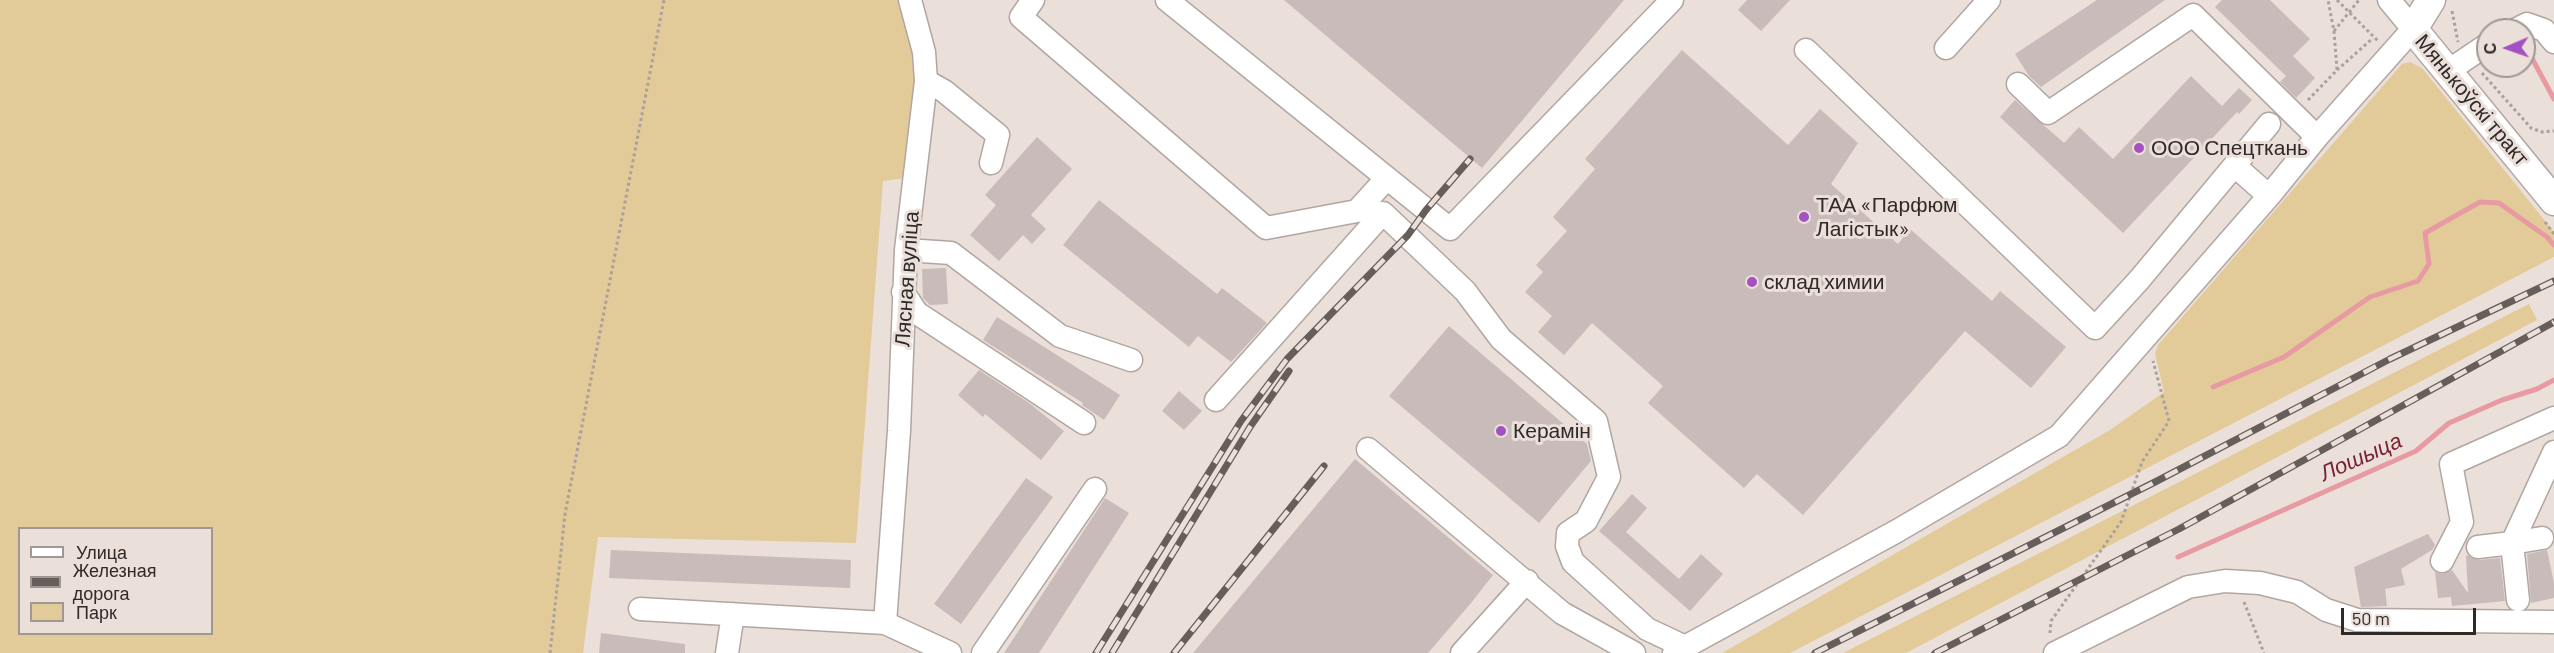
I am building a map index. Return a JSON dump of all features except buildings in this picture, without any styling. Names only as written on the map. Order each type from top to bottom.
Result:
[{"type":"main road","points":[[2413,29],[2442,2]]},
{"type":"main road","name":"Мянькоўскі тракт","points":[[2413,29],[2458,64],[2554,201]]},
{"type":"street","name":"Лясная вуліца","points":[[885,623],[899,431],[906,250],[926,81],[924,52],[910,0]]},
{"type":"street","points":[[1033,0],[1021,17],[1266,228],[1357,211],[1387,178]]},
{"type":"street","points":[[1167,0],[1450,229],[1672,0]]},
{"type":"street","points":[[1946,48],[1989,0]]},
{"type":"street","name":"Мянькоўскі тракт","points":[[2389,0],[2413,29]]},
{"type":"street","points":[[2018,84],[2048,113],[2193,15],[2317,136]]},
{"type":"street","points":[[2536,27],[2544,30],[2554,42]]},
{"type":"street","points":[[1216,400],[1383,213],[1465,291],[1501,339],[1596,421],[1609,477],[1586,521],[1568,532],[1567,546],[1573,562],[1647,629],[1679,649],[1897,531],[2059,436],[2269,196],[2317,136],[2413,29]]},
{"type":"street","points":[[1806,50],[2095,328],[2269,124]]},
{"type":"street","points":[[2458,64],[2476,52]]},
{"type":"street","points":[[926,81],[944,91],[998,135],[991,163]]},
{"type":"street","points":[[2235,166],[2269,196]]},
{"type":"street","points":[[906,250],[951,253],[1060,336],[1131,360]]},
{"type":"street","points":[[903,292],[917,313],[1084,423]]},
{"type":"street","points":[[2442,561],[2462,522],[2451,464],[2554,418]]},
{"type":"street","points":[[1368,449],[1527,581],[1562,613],[1634,653]]},
{"type":"street","points":[[2518,600],[2512,543],[2554,452]]},
{"type":"street","points":[[983,653],[1095,489]]},
{"type":"street","points":[[2478,547],[2542,538]]},
{"type":"street","points":[[1462,653],[1527,581]]},
{"type":"street","points":[[2052,648],[2188,586],[2225,581],[2260,584],[2297,592],[2326,610],[2356,620],[2554,622]]},
{"type":"street","points":[[640,609],[885,623],[950,653]]},
{"type":"street","points":[[727,653],[733,614]]},
{"type":"path","points":[[550,653],[565,513],[664,0]]},
{"type":"path","points":[[2328,0],[2334,31],[2337,70]]},
{"type":"path","points":[[2334,31],[2359,0]]},
{"type":"path","points":[[2442,2],[2461,49],[2458,64],[2530,128],[2542,132],[2554,131]]},
{"type":"path","points":[[2295,115],[2337,70],[2373,38]]},
{"type":"path","points":[[2052,648],[2051,621],[2121,522],[2142,462],[2169,421],[2147,337]]},
{"type":"path","points":[[2235,582],[2256,627],[2264,653]]},
{"type":"green space","points":[[0,0],[899,0],[904,10],[916,58],[906,178],[883,181],[856,543],[598,537],[583,653],[0,653]]},
{"type":"green space","points":[[2410,62],[2422,68],[2554,232],[2554,257],[1790,653],[1722,653],[2110,430],[2164,392],[2155,354],[2158,345],[2402,64]]},
{"type":"green space","points":[[2529,304],[2537,320],[1906,653],[1843,653]]},
{"type":"waterway","name":"Лошыца","points":[[2536,66],[2554,99]]},
{"type":"waterway","points":[[2213,387],[2284,357],[2370,297],[2418,281],[2429,264],[2425,233],[2480,202],[2499,203],[2547,237],[2554,245]]},
{"type":"waterway","name":"Лошыца","points":[[2178,557],[2416,451],[2449,423],[2502,400],[2537,389],[2554,380]]},
{"type":"railway","points":[[1096,653],[1241,421],[1287,359],[1408,235],[1426,210],[1470,159]]},
{"type":"railway","points":[[1815,653],[2157,481],[2390,359],[2554,281]]},
{"type":"railway","points":[[1935,653],[2179,529],[2554,322]]},
{"type":"railway","points":[[1112,653],[1250,427],[1289,371]]},
{"type":"railway","points":[[1174,653],[1324,466]]},
{"type":"place","name":"ООО Спецткань","points":[[2139,148]]},
{"type":"place","name":"ТАА «Парфюм Лагістык»","points":[[1804,217]]},
{"type":"place","name":"склад химии","points":[[1752,282]]},
{"type":"place","name":"Керамін","points":[[1501,431]]}]
